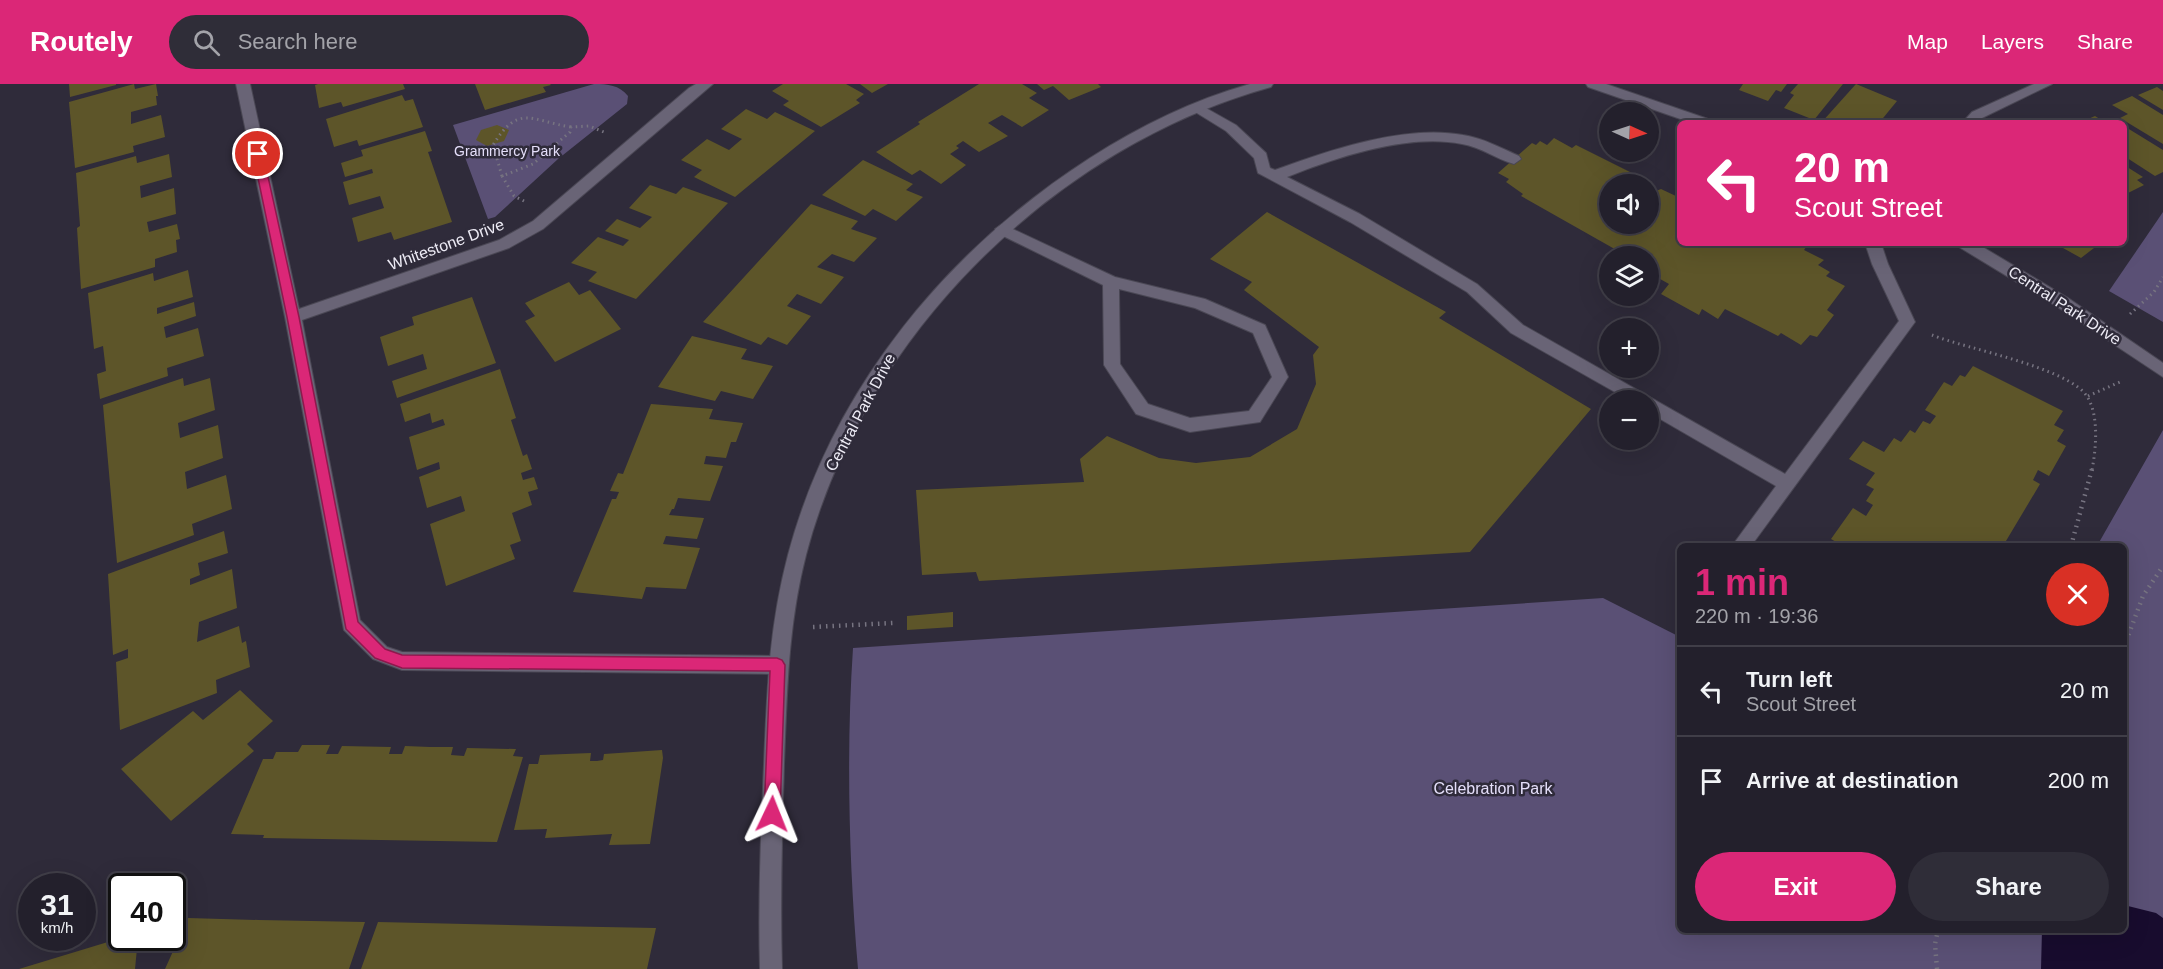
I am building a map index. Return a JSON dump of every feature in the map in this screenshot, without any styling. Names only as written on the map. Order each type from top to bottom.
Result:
[{"type":"street","points":[[243,84],[293,317],[351,624],[380,653],[402,661],[777,665]]},
{"type":"street","name":"Central Park Drive","points":[[771,969],[771,837],[777,665],[782,628],[799,554],[814,506],[830,465],[866,394],[887,358],[929,302],[1002,229],[1077,171],[1141,133],[1197,107],[1266,84]]},
{"type":"street","points":[[1593,84],[1697,120]]},
{"type":"street","points":[[1972,120],[1977,115],[2045,84]]},
{"type":"street","name":"Whitestone Drive","points":[[293,317],[504,244],[538,225],[633,144],[693,86]]},
{"type":"street","points":[[1197,107],[1231,128],[1261,156],[1263,170],[1355,218],[1472,288],[1517,329],[1624,390]]},
{"type":"street","points":[[1275,176],[1314,160],[1392,141],[1454,138],[1477,143],[1514,159]]},
{"type":"street","points":[[1002,229],[1111,282],[1199,303],[1259,329],[1280,377],[1254,417],[1190,425],[1142,409],[1112,365],[1111,282]]},
{"type":"street","points":[[1743,543],[1907,322],[1904,308],[1880,268],[1874,246]]},
{"type":"street","name":"Central Park Drive","points":[[1969,246],[2024,278],[2163,371]]},
{"type":"street","points":[[1659,410],[1788,484]]},
{"type":"path","points":[[553,212],[514,196],[502,176],[493,145],[512,121],[526,116],[561,126],[589,126],[633,144]]},
{"type":"path","points":[[502,176],[533,164],[570,132],[571,127]]},
{"type":"path","points":[[2109,333],[2154,292],[2163,277]]},
{"type":"path","points":[[1907,322],[1939,338],[2060,375],[2078,385],[2088,396],[2095,450],[2072,543]]},
{"type":"path","points":[[2088,396],[2120,382]]},
{"type":"path","points":[[2127,638],[2143,596],[2163,566]]},
{"type":"path","points":[[782,628],[893,623]]},
{"type":"path","points":[[1937,933],[1935,944],[1938,969]]},
{"type":"green space","name":"Grammercy Park","points":[[594,84],[621,89],[628,96],[627,104],[558,159],[495,217],[488,219],[453,125]]},
{"type":"green space","points":[[2163,212],[2163,322],[2109,291]]},
{"type":"green space","name":"Celebration Park","points":[[2163,430],[2163,969],[858,969],[852,890],[850,808],[853,648],[1603,598],[1677,635],[1677,933],[2127,933],[2127,543],[2099,543]]},
{"type":"shaded area","points":[[2127,906],[2156,913],[2163,918],[2163,969],[2041,969],[2042,933],[2127,933]]},
{"type":"building","points":[[69,84],[116,84],[116,85],[70,97]]},
{"type":"building","points":[[134,84],[135,89],[156,84],[158,96],[156,96],[157,105],[131,112],[131,124],[161,115],[165,137],[133,146],[134,152],[75,168],[69,102]]},
{"type":"building","points":[[403,84],[405,89],[343,107],[341,102],[319,108],[315,85]]},
{"type":"building","points":[[475,84],[551,85],[543,87],[546,92],[485,110]]},
{"type":"building","points":[[783,84],[846,84],[864,94],[856,100],[860,103],[821,127],[783,105],[789,101],[772,91]]},
{"type":"building","points":[[860,84],[888,84],[872,93]]},
{"type":"building","points":[[979,84],[1022,84],[1037,93],[1029,98],[1049,110],[1022,127],[1002,115],[988,123],[1008,136],[979,152],[963,141],[956,146],[959,148],[950,154],[966,165],[941,184],[920,170],[912,175],[876,152],[920,124],[918,122]]},
{"type":"building","points":[[1037,84],[1098,84],[1101,87],[1069,100],[1053,86],[1044,90]]},
{"type":"building","points":[[1743,84],[1787,84],[1781,92],[1776,90],[1768,101],[1739,90]]},
{"type":"building","points":[[1798,84],[1843,84],[1814,120],[1784,108],[1794,95],[1790,93]]},
{"type":"building","points":[[1856,84],[1897,101],[1881,120],[1824,120]]},
{"type":"building","points":[[2157,87],[2163,91],[2163,110],[2138,95]]},
{"type":"building","points":[[402,95],[405,101],[413,99],[423,127],[359,146],[357,140],[334,147],[326,119]]},
{"type":"building","points":[[2132,96],[2163,115],[2163,144],[2127,122],[2127,120],[2120,118],[2128,114],[2112,105]]},
{"type":"building","points":[[746,109],[767,119],[775,112],[815,131],[735,197],[694,177],[702,170],[681,160],[707,139],[729,150],[742,139],[721,129]]},
{"type":"building","points":[[2095,116],[2101,120],[2086,120]]},
{"type":"building","points":[[497,125],[509,130],[504,141],[487,146],[476,140],[481,130]]},
{"type":"building","points":[[2127,128],[2163,150],[2163,172],[2155,176],[2127,158]]},
{"type":"building","points":[[425,131],[432,151],[428,152],[452,222],[394,240],[391,232],[358,242],[352,218],[384,208],[380,196],[349,205],[343,182],[373,173],[372,169],[345,177],[341,163],[363,156],[361,150]]},
{"type":"building","points":[[1554,138],[1572,148],[1576,145],[1599,156],[1599,162],[1610,162],[1634,174],[1599,174],[1599,234],[1659,234],[1659,190],[1661,189],[1677,197],[1677,246],[1807,246],[1804,250],[1824,260],[1818,265],[1830,272],[1826,276],[1845,286],[1827,310],[1834,315],[1817,337],[1810,335],[1801,345],[1781,333],[1778,336],[1725,309],[1718,319],[1702,309],[1699,315],[1661,294],[1669,284],[1659,278],[1659,246],[1609,246],[1521,196],[1523,194],[1506,182],[1509,179],[1498,173],[1532,143],[1536,145],[1540,141],[1547,145]]},
{"type":"building","points":[[169,154],[172,177],[140,186],[141,198],[174,188],[176,214],[147,222],[149,232],[177,224],[180,239],[176,240],[177,252],[155,259],[155,267],[81,289],[76,173],[136,156],[137,163]]},
{"type":"building","points":[[863,160],[913,184],[906,190],[923,197],[896,221],[873,209],[865,216],[822,195]]},
{"type":"building","points":[[2127,167],[2143,177],[2137,180],[2144,185],[2127,194]]},
{"type":"building","points":[[650,185],[676,194],[683,187],[728,203],[636,299],[588,281],[597,272],[571,263],[598,237],[623,246],[629,240],[605,231],[617,219],[640,228],[652,217],[629,208]]},
{"type":"building","points":[[811,204],[858,221],[851,229],[877,238],[854,262],[832,254],[817,267],[844,277],[821,304],[797,294],[787,306],[811,316],[787,345],[768,337],[761,345],[703,322]]},
{"type":"building","points":[[1267,212],[1446,312],[1439,318],[1591,409],[1470,552],[979,581],[976,572],[922,575],[916,490],[1084,482],[1080,459],[1107,436],[1159,458],[1196,463],[1250,457],[1297,429],[1316,384],[1313,355],[1319,347],[1244,290],[1252,282],[1210,259]]},
{"type":"building","points":[[2059,246],[2094,248],[2081,258]]},
{"type":"building","points":[[188,270],[193,297],[157,308],[157,314],[194,302],[196,316],[164,327],[166,338],[198,328],[204,356],[167,368],[168,376],[100,399],[97,374],[106,371],[103,346],[94,349],[88,293],[153,273],[154,281]]},
{"type":"building","points":[[569,282],[579,295],[590,290],[621,329],[555,362],[525,321],[535,316],[525,303]]},
{"type":"building","points":[[472,297],[496,363],[397,398],[392,381],[427,369],[423,354],[388,366],[380,337],[414,325],[412,317]]},
{"type":"building","points":[[692,336],[747,349],[741,359],[773,366],[753,399],[721,391],[715,401],[658,387]]},
{"type":"building","points":[[1973,366],[2063,411],[2054,425],[2064,430],[2057,441],[2066,446],[2049,476],[2038,470],[2033,480],[2040,484],[2005,543],[1838,543],[1831,539],[1853,508],[1866,516],[1873,505],[1866,501],[1874,489],[1866,485],[1875,473],[1849,459],[1863,441],[1884,452],[1894,438],[1901,442],[1910,430],[1915,433],[1923,421],[1930,424],[1936,416],[1925,410],[1944,382],[1952,386],[1960,375],[1965,377]]},
{"type":"building","points":[[500,369],[516,418],[511,420],[523,456],[527,454],[532,469],[521,473],[523,480],[534,477],[538,489],[528,492],[532,505],[512,513],[521,541],[510,545],[515,559],[446,586],[430,524],[465,511],[461,496],[427,508],[419,477],[440,469],[439,462],[417,470],[409,437],[445,425],[443,419],[432,423],[430,413],[405,422],[400,404]]},
{"type":"building","points":[[183,378],[184,386],[210,378],[215,410],[178,423],[180,438],[218,425],[223,458],[185,472],[187,489],[226,475],[232,509],[192,524],[194,535],[117,563],[103,405]]},
{"type":"building","points":[[651,404],[713,409],[709,419],[743,423],[736,442],[731,442],[726,458],[706,456],[704,464],[723,466],[710,501],[678,498],[669,515],[704,518],[697,539],[666,536],[663,544],[700,548],[686,589],[646,587],[642,599],[573,592],[612,499],[616,499],[619,492],[610,491],[618,473],[623,474]]},
{"type":"building","points":[[224,531],[228,553],[198,563],[200,575],[190,579],[190,585],[232,569],[237,608],[199,622],[197,642],[239,626],[242,643],[246,641],[250,667],[216,680],[217,693],[120,730],[116,662],[128,658],[128,649],[113,655],[108,574]]},
{"type":"building","points":[[953,612],[953,627],[907,630],[907,616]]},
{"type":"building","points":[[240,690],[273,721],[247,744],[254,751],[171,821],[121,769],[193,711],[203,720]]},
{"type":"building","points":[[302,745],[330,745],[326,754],[338,754],[342,746],[391,747],[389,754],[402,754],[405,746],[453,747],[451,755],[464,756],[467,748],[516,749],[513,756],[523,757],[497,842],[263,838],[264,835],[231,834],[263,759],[273,759],[276,752],[298,752]]},
{"type":"building","points":[[662,750],[663,758],[650,844],[609,845],[612,834],[545,838],[547,829],[514,830],[529,764],[538,764],[540,755],[591,753],[590,761],[597,761],[603,760],[604,754]]},
{"type":"building","points":[[188,918],[365,922],[349,969],[165,969],[173,951],[186,951]]},
{"type":"building","points":[[378,922],[656,928],[647,969],[361,969]]},
{"type":"building","points":[[108,942],[108,951],[137,951],[135,969],[19,969],[78,951],[96,951],[96,946]]},
{"type":"route","points":[[258,154],[293,317],[351,624],[380,653],[402,661],[777,665],[772,814]]}]
